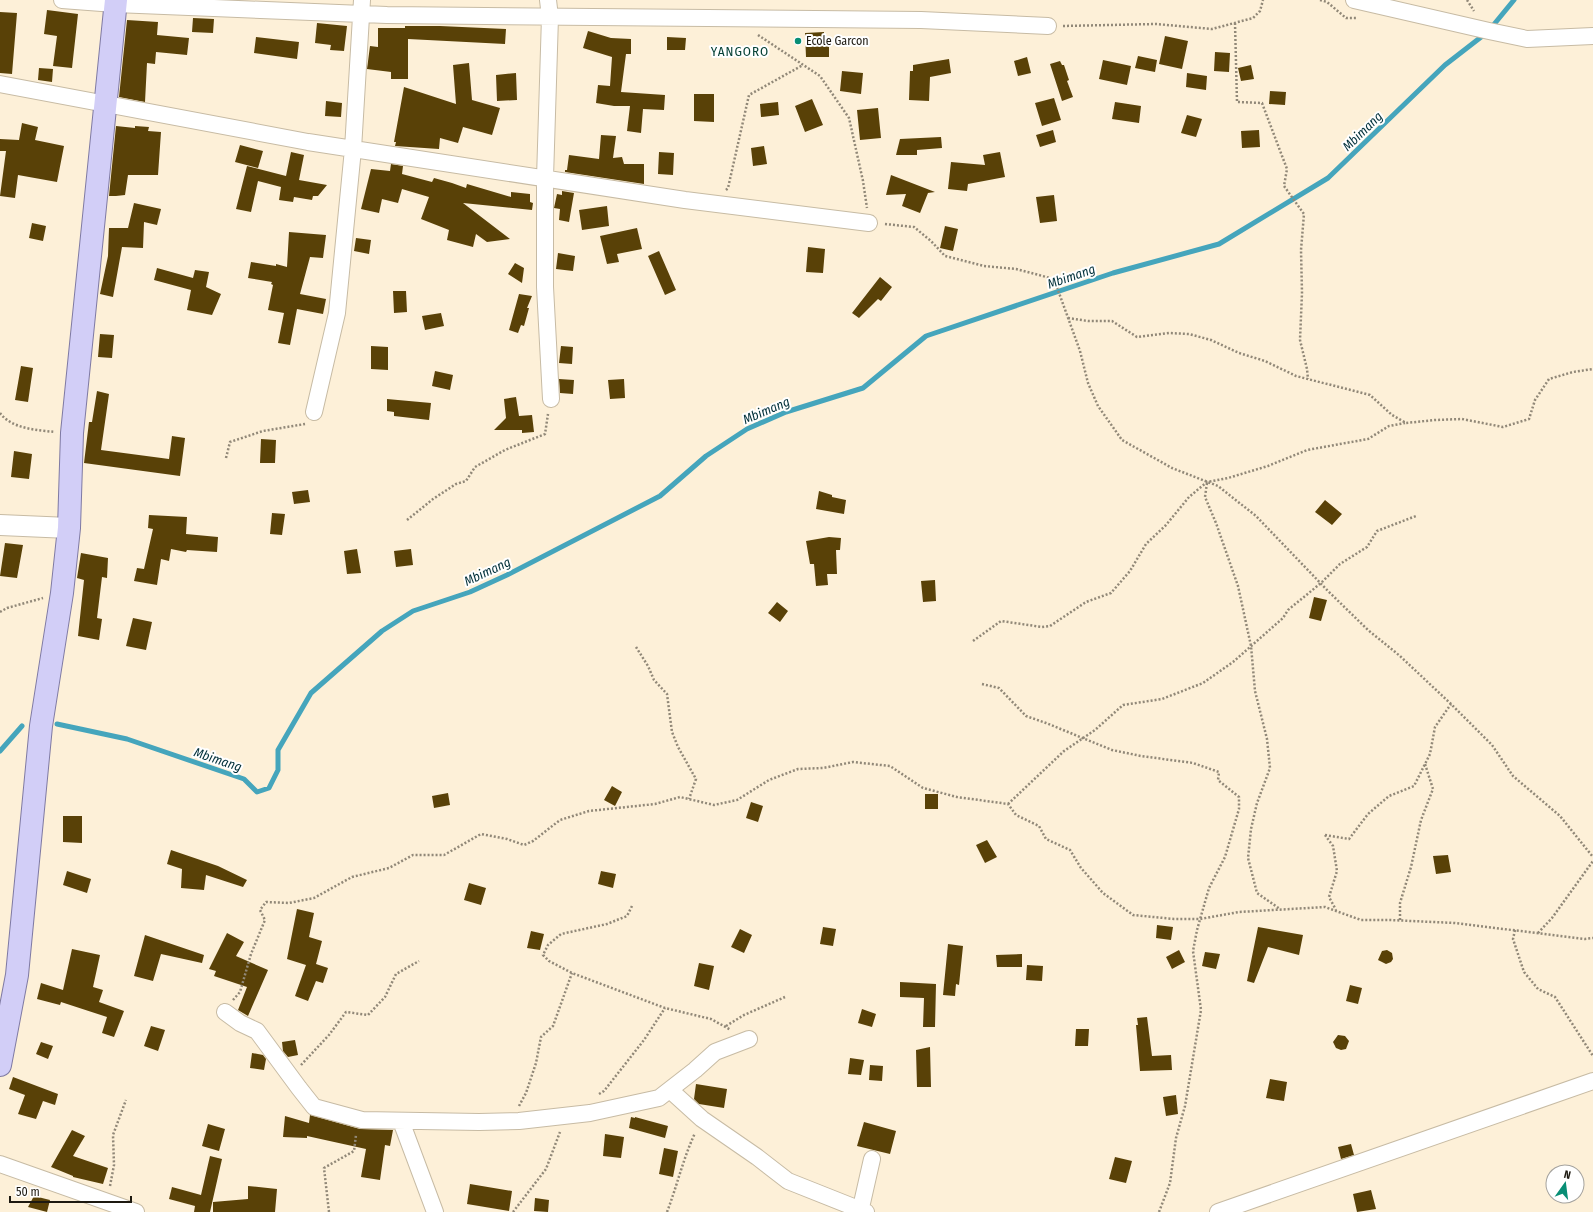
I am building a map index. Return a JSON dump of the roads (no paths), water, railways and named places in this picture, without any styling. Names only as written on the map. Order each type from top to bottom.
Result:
[{"type":"main road","points":[[0,1064],[17,975],[41,726],[62,593],[69,528],[72,433],[115,2]]},
{"type":"street","points":[[62,0],[362,7],[550,17],[921,20],[1048,26]]},
{"type":"street","points":[[548,0],[550,17],[544,178],[545,287],[551,399]]},
{"type":"street","points":[[1354,0],[1489,31],[1527,38],[1593,36]]},
{"type":"street","points":[[314,412],[337,313],[353,149],[362,7]]},
{"type":"street","points":[[0,84],[308,142],[713,203],[869,223]]},
{"type":"street","points":[[0,525],[69,528]]},
{"type":"street","points":[[226,1012],[240,1023],[258,1031],[314,1107],[358,1118],[401,1121],[512,1121],[590,1113],[659,1098],[695,1070],[715,1052],[749,1039]]},
{"type":"street","points":[[1218,1212],[1593,1081]]},
{"type":"street","points":[[670,1090],[702,1119],[788,1181],[862,1211],[872,1158]]},
{"type":"street","points":[[401,1121],[435,1212]]},
{"type":"street","points":[[0,1164],[136,1212]]},
{"type":"waterway","name":"Mbimang","points":[[1491,28],[1514,0]]},
{"type":"waterway","name":"Mbimang","points":[[57,724],[127,739],[244,779],[257,792],[269,788],[278,770],[278,750],[311,693],[382,631],[413,611],[470,592],[507,575],[660,496],[706,456],[747,429],[786,412],[863,388],[926,336],[1113,273],[1219,244],[1328,178],[1445,65],[1485,34]]},
{"type":"waterway","name":"Mbimang","points":[[0,751],[22,726]]},
{"type":"place","name":"Ecole Garcon","points":[[798,41]]},
{"type":"district","name":"YANGORO","points":[[740,51]]}]
